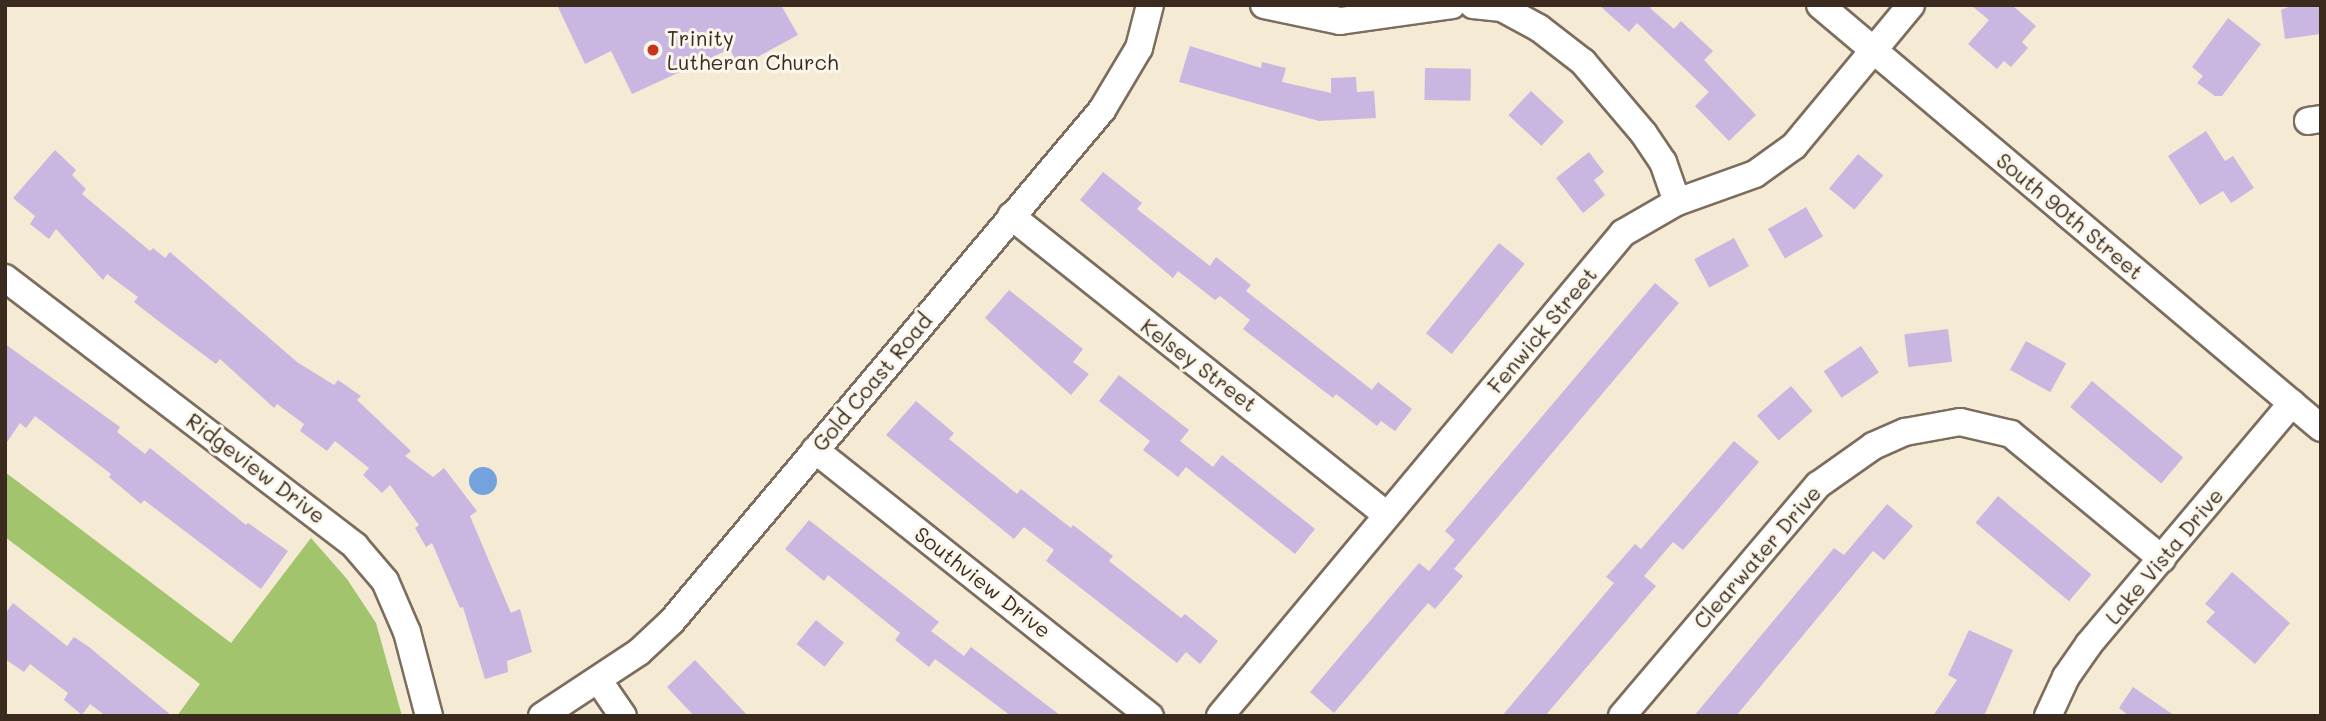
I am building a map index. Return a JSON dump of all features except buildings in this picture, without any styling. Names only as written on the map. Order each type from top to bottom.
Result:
[{"type":"street","name":"Gold Coast Road","points":[[542,716],[599,681],[672,621],[1122,80],[1139,48],[1150,5]]},
{"type":"street","points":[[1264,5],[1340,21],[1387,10],[1452,5]]},
{"type":"street","points":[[1473,5],[1502,8],[1539,28],[1583,62],[1644,134],[1662,162],[1677,202]]},
{"type":"street","name":"South 90th Street","points":[[1820,5],[2321,428]]},
{"type":"street","name":"Fenwick Street","points":[[1220,716],[1623,233],[1677,202],[1755,174],[1794,146],[1911,5]]},
{"type":"street","name":"Kelsey Street","points":[[1011,216],[1387,515]]},
{"type":"street","name":"Ridgeview Drive","points":[[5,278],[355,546],[390,594],[407,632],[429,716]]},
{"type":"street","name":"Lake Vista Drive","points":[[2048,716],[2077,660],[2291,404]]},
{"type":"street","name":"Clearwater Drive","points":[[1622,716],[1808,495],[1840,467],[1905,432],[1960,422],[2011,434],[2162,559]]},
{"type":"street","name":"Southview Drive","points":[[815,450],[1150,716]]},
{"type":"street","points":[[599,681],[623,716]]},
{"type":"green space","points":[[5,472],[231,643],[311,538],[347,579],[376,623],[402,716],[177,716],[200,684],[5,537]]},
{"type":"water","points":[[483,467],[493,471],[497,481],[493,491],[483,495],[473,491],[469,481],[473,471]]},
{"type":"place","name":"Trinity Lutheran Church","points":[[653,50]]}]
